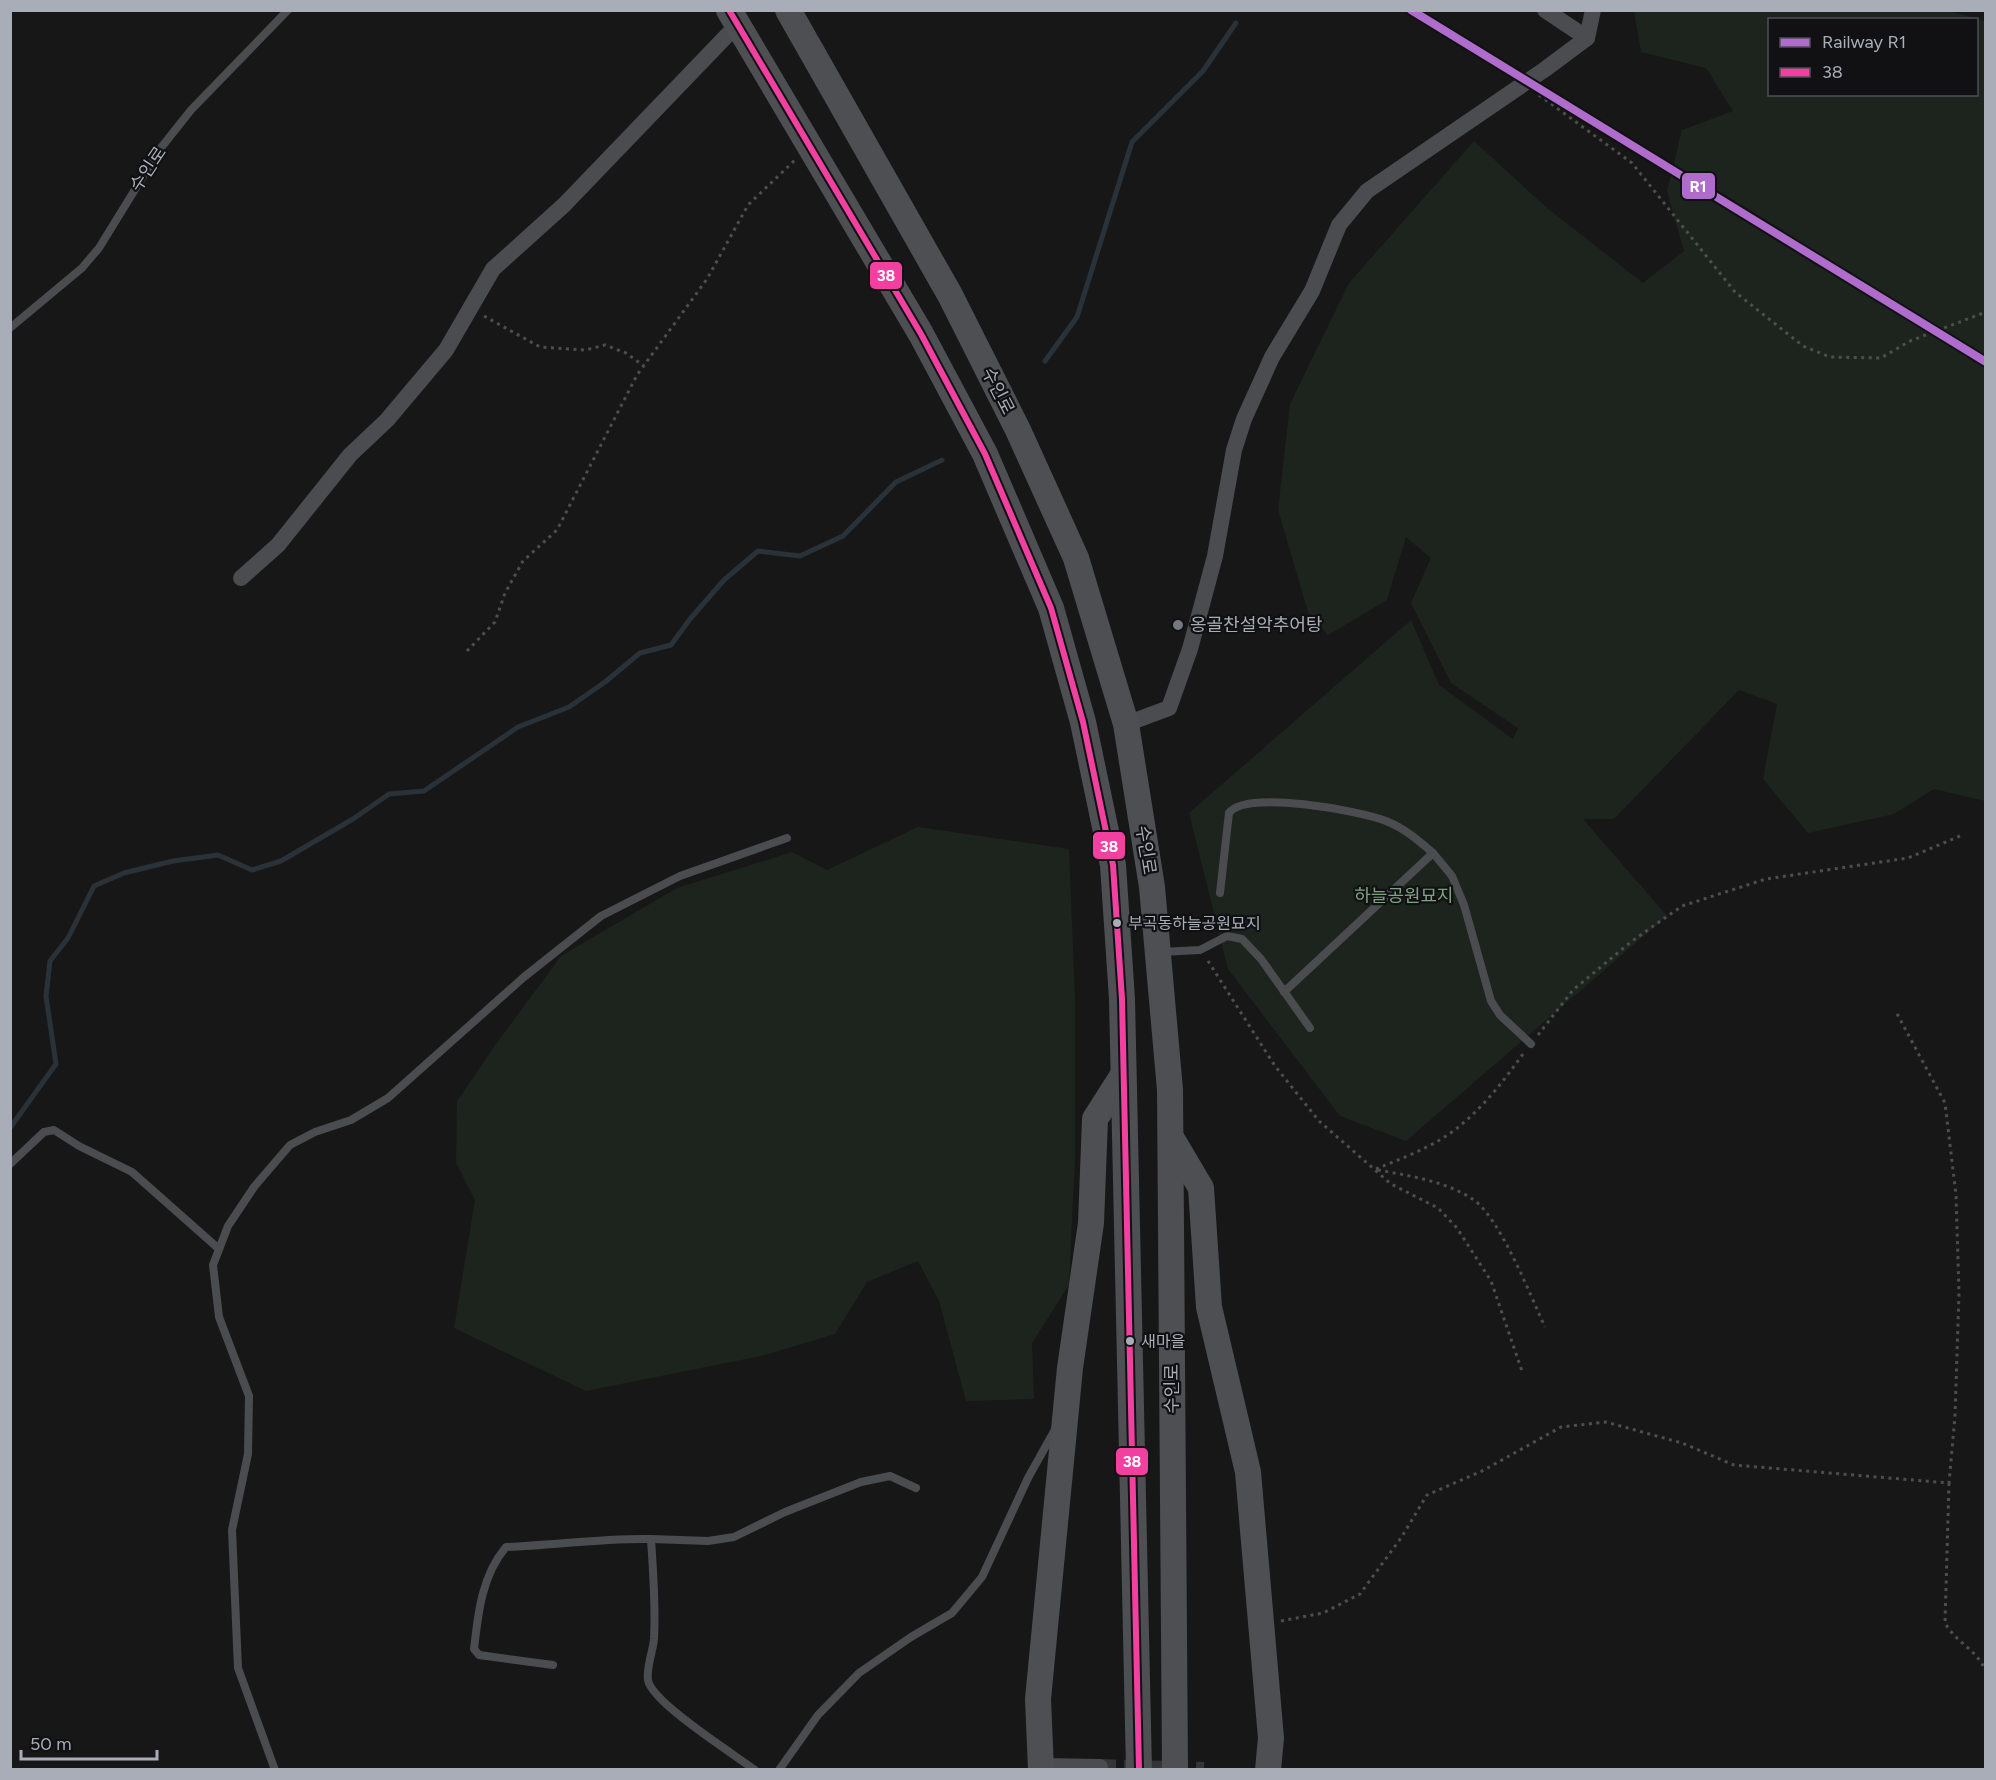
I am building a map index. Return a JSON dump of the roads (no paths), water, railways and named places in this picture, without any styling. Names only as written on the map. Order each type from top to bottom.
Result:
[{"type":"main road","name":"수인로","points":[[788,10],[950,295],[1018,430],[1076,558],[1126,724],[1152,887],[1170,1090],[1175,1770]]},
{"type":"main road","name":"수인로","points":[[729,15],[921,334],[979,444],[1050,608],[1083,722],[1113,865],[1123,1075],[1139,1770]]},
{"type":"main road","points":[[1041,1768],[1038,1699],[1066,1415],[1091,1223],[1095,1119],[1123,1075]]},
{"type":"main road","points":[[1170,1136],[1201,1188],[1209,1307],[1248,1472],[1270,1738],[1268,1770]]},
{"type":"street","points":[[1545,10],[1587,38]]},
{"type":"street","points":[[1126,724],[1169,708],[1190,649],[1215,556],[1234,450],[1244,419],[1272,357],[1312,291],[1339,225],[1367,191],[1523,85],[1587,38],[1593,10]]},
{"type":"street","points":[[242,578],[278,545],[350,455],[394,412],[446,350],[472,310],[493,269],[564,205],[729,15]]},
{"type":"street","points":[[1041,1768],[1100,1767]]},
{"type":"lane","name":"수인로","points":[[10,328],[82,268],[99,248],[160,149],[191,110],[288,10]]},
{"type":"lane","points":[[1220,893],[1228,813],[1241,803],[1301,805],[1364,813],[1410,834],[1433,853],[1452,876],[1464,905],[1491,1001],[1500,1015],[1531,1044]]},
{"type":"lane","points":[[275,1770],[238,1668],[232,1530],[248,1454],[249,1396],[219,1317],[213,1265],[228,1226],[254,1187],[290,1145],[315,1132],[351,1120],[388,1098],[525,977],[601,916],[680,876],[787,838]]},
{"type":"lane","points":[[1284,992],[1433,853]]},
{"type":"lane","points":[[1158,952],[1200,950],[1227,936],[1242,939],[1310,1028]]},
{"type":"lane","points":[[10,1164],[44,1132],[54,1130],[79,1146],[132,1172],[219,1249]]},
{"type":"lane","points":[[779,1770],[818,1715],[859,1673],[911,1636],[952,1613],[982,1577],[1050,1434],[1066,1415]]},
{"type":"lane","points":[[553,1665],[479,1655],[474,1649],[479,1605],[494,1561],[506,1547],[566,1545],[615,1538],[708,1541],[734,1537],[785,1512],[850,1486],[890,1476],[916,1488]]},
{"type":"lane","points":[[651,1539],[655,1605],[654,1642],[648,1680],[655,1694],[679,1715],[755,1770]]},
{"type":"waterway","points":[[1045,361],[1077,317],[1132,142],[1203,71],[1236,23]]},
{"type":"waterway","points":[[10,1128],[56,1064],[46,996],[50,961],[68,938],[94,886],[124,873],[173,861],[218,855],[252,870],[281,861],[353,819],[389,794],[424,791],[518,727],[569,707],[605,682],[640,653],[671,645],[724,580],[758,551],[800,556],[843,536],[896,482],[942,460]]},
{"type":"tunnel","points":[[1100,1767],[1204,1770]]},
{"type":"rail line","name":"R1","points":[[1411,10],[1986,362]]},
{"type":"place","name":"옹골찬설악추어탕","points":[[1178,625]]},
{"type":"place","name":"부곡동하늘공원묘지","points":[[1117,923]]},
{"type":"place","name":"새마을","points":[[1130,1341]]},
{"type":"park label","name":"하늘공원묘지","points":[[1404,896]]}]
